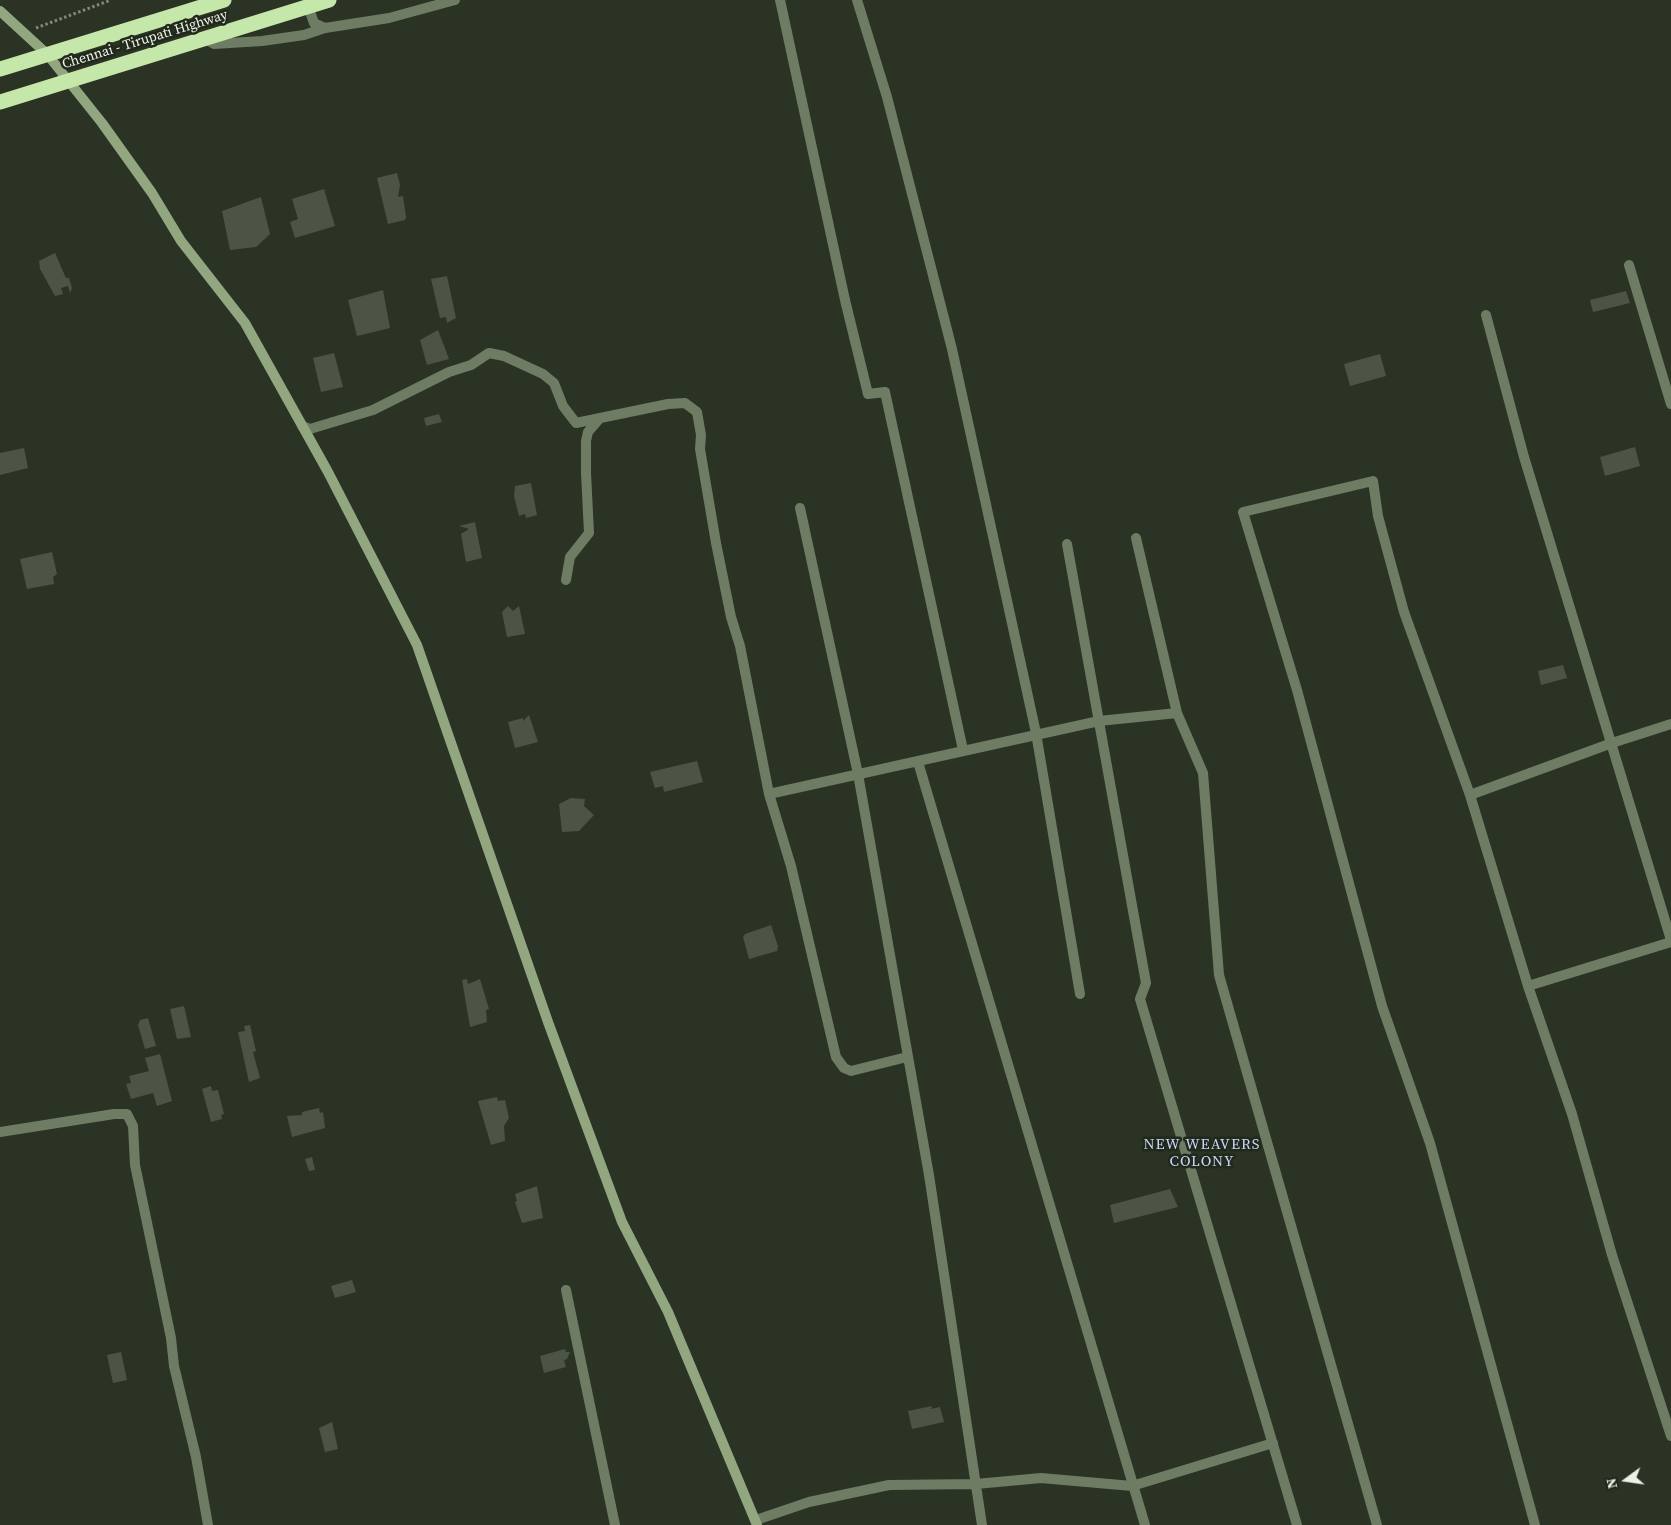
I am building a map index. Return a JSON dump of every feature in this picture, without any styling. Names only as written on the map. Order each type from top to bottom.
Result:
[{"type":"highway","name":"Chennai - Tirupati Highway","points":[[0,69],[224,0]]},
{"type":"highway","name":"Chennai - Tirupati Highway","points":[[0,102],[329,0]]},
{"type":"main road","points":[[0,11],[47,54],[102,123],[146,185],[181,241],[245,323],[328,472],[417,645],[548,1022],[622,1222],[668,1312],[757,1522]]},
{"type":"street","points":[[205,39],[214,44],[262,41],[304,35],[324,28],[389,18],[456,0]]},
{"type":"street","points":[[780,0],[845,300],[868,394],[885,392],[963,750]]},
{"type":"street","points":[[857,0],[887,97],[952,349],[1036,733],[1080,994]]},
{"type":"street","points":[[308,6],[314,23],[324,28]]},
{"type":"street","points":[[1629,265],[1671,404]]},
{"type":"street","points":[[1486,315],[1524,457],[1671,941],[1528,986]]},
{"type":"street","points":[[302,426],[310,429],[373,410],[449,372],[472,365],[489,353],[504,356],[543,374],[554,383],[564,406],[576,422],[668,404],[685,403],[697,412],[701,435],[700,450],[716,543],[740,646],[769,794],[791,866],[836,1057],[844,1068],[851,1071],[907,1057]]},
{"type":"street","points":[[566,580],[570,557],[589,533],[586,441],[588,432],[600,418]]},
{"type":"street","points":[[1535,1525],[1433,1153],[1382,1006],[1297,690],[1243,512],[1373,481],[1378,516],[1404,612],[1470,795],[1528,986],[1572,1114],[1612,1255],[1671,1436]]},
{"type":"street","points":[[800,508],[858,774],[929,1175],[982,1525]]},
{"type":"street","points":[[1136,538],[1177,713],[1202,772],[1219,975],[1376,1525]]},
{"type":"street","points":[[1068,544],[1146,983],[1140,999],[1297,1525]]},
{"type":"street","points":[[769,794],[918,762],[1036,733],[1099,721],[1177,713]]},
{"type":"street","points":[[1470,795],[1612,743],[1671,724]]},
{"type":"street","points":[[918,762],[1145,1525]]},
{"type":"street","points":[[0,1132],[114,1114],[127,1114],[133,1126],[135,1165],[171,1338],[174,1366],[196,1457],[208,1525]]},
{"type":"street","points":[[566,1290],[615,1525]]},
{"type":"street","points":[[757,1522],[809,1502],[889,1485],[976,1484],[1041,1478],[1132,1486],[1274,1444]]},
{"type":"path","points":[[24,33],[111,0]]},
{"type":"building","points":[[397,173],[400,185],[398,197],[403,196],[406,217],[405,220],[388,224],[377,178]]},
{"type":"building","points":[[324,189],[335,226],[295,238],[290,222],[298,219],[292,199]]},
{"type":"building","points":[[261,197],[270,234],[256,247],[230,250],[222,211]]},
{"type":"building","points":[[55,253],[66,278],[69,278],[72,288],[70,293],[68,286],[61,288],[63,294],[55,296],[40,269],[39,261]]},
{"type":"building","points":[[447,276],[456,318],[447,323],[446,317],[440,318],[431,279]]},
{"type":"building","points":[[383,290],[390,328],[357,336],[348,300]]},
{"type":"building","points":[[1626,291],[1630,303],[1593,312],[1590,300]]},
{"type":"building","points":[[438,330],[449,359],[427,365],[420,340]]},
{"type":"building","points":[[334,353],[343,387],[321,392],[313,358]]},
{"type":"building","points":[[1380,354],[1386,376],[1350,386],[1344,364]]},
{"type":"building","points":[[439,414],[442,422],[426,426],[424,418]]},
{"type":"building","points":[[1635,447],[1640,466],[1605,476],[1600,457]]},
{"type":"building","points":[[24,448],[28,468],[0,475],[0,453]]},
{"type":"building","points":[[531,483],[537,515],[526,518],[525,514],[519,516],[514,496],[515,486]]},
{"type":"building","points":[[475,522],[482,558],[466,562],[461,534],[469,529],[459,526]]},
{"type":"building","points":[[52,552],[57,574],[53,577],[54,584],[27,589],[20,559]]},
{"type":"building","points":[[508,606],[513,611],[519,606],[525,634],[507,637],[502,612]]},
{"type":"building","points":[[1563,665],[1567,678],[1541,685],[1538,671]]},
{"type":"building","points":[[529,715],[538,742],[515,748],[508,722],[523,718],[523,721]]},
{"type":"building","points":[[697,761],[703,782],[664,792],[663,786],[655,788],[650,772]]},
{"type":"building","points":[[571,798],[585,799],[584,806],[594,815],[579,831],[562,832],[559,804]]},
{"type":"building","points":[[771,925],[778,946],[777,951],[749,959],[743,937],[745,934]]},
{"type":"building","points":[[467,979],[468,984],[480,979],[489,1009],[486,1010],[487,1022],[470,1027],[462,980]]},
{"type":"building","points":[[184,1006],[191,1037],[177,1039],[170,1009]]},
{"type":"building","points":[[148,1018],[156,1046],[145,1049],[138,1025],[140,1020]]},
{"type":"building","points":[[250,1025],[256,1051],[253,1052],[260,1078],[249,1082],[238,1032],[245,1031],[244,1026]]},
{"type":"building","points":[[160,1054],[172,1101],[157,1106],[153,1093],[131,1099],[126,1084],[131,1083],[129,1076],[149,1071],[145,1058]]},
{"type":"building","points":[[211,1086],[212,1091],[218,1090],[224,1114],[221,1115],[222,1119],[211,1122],[202,1089]]},
{"type":"building","points":[[497,1097],[498,1101],[505,1100],[509,1118],[504,1126],[505,1141],[491,1145],[478,1101]]},
{"type":"building","points":[[319,1108],[320,1113],[323,1112],[325,1128],[292,1137],[287,1116],[302,1115],[302,1112]]},
{"type":"building","points":[[312,1157],[315,1170],[309,1171],[305,1159]]},
{"type":"building","points":[[537,1186],[543,1218],[522,1223],[515,1202],[517,1201],[515,1194]]},
{"type":"building","points":[[1170,1189],[1178,1207],[1114,1223],[1110,1205]]},
{"type":"building","points":[[352,1280],[356,1292],[335,1298],[331,1286]]},
{"type":"building","points":[[565,1349],[566,1352],[570,1352],[567,1359],[564,1360],[566,1367],[544,1373],[540,1356]]},
{"type":"building","points":[[121,1352],[127,1380],[113,1383],[107,1355]]},
{"type":"building","points":[[932,1406],[931,1409],[940,1407],[944,1422],[912,1429],[908,1411]]},
{"type":"building","points":[[332,1422],[338,1449],[325,1452],[319,1428]]},
{"type":"district","name":"NEW WEAVERS COLONY","points":[[1202,1154]]}]
